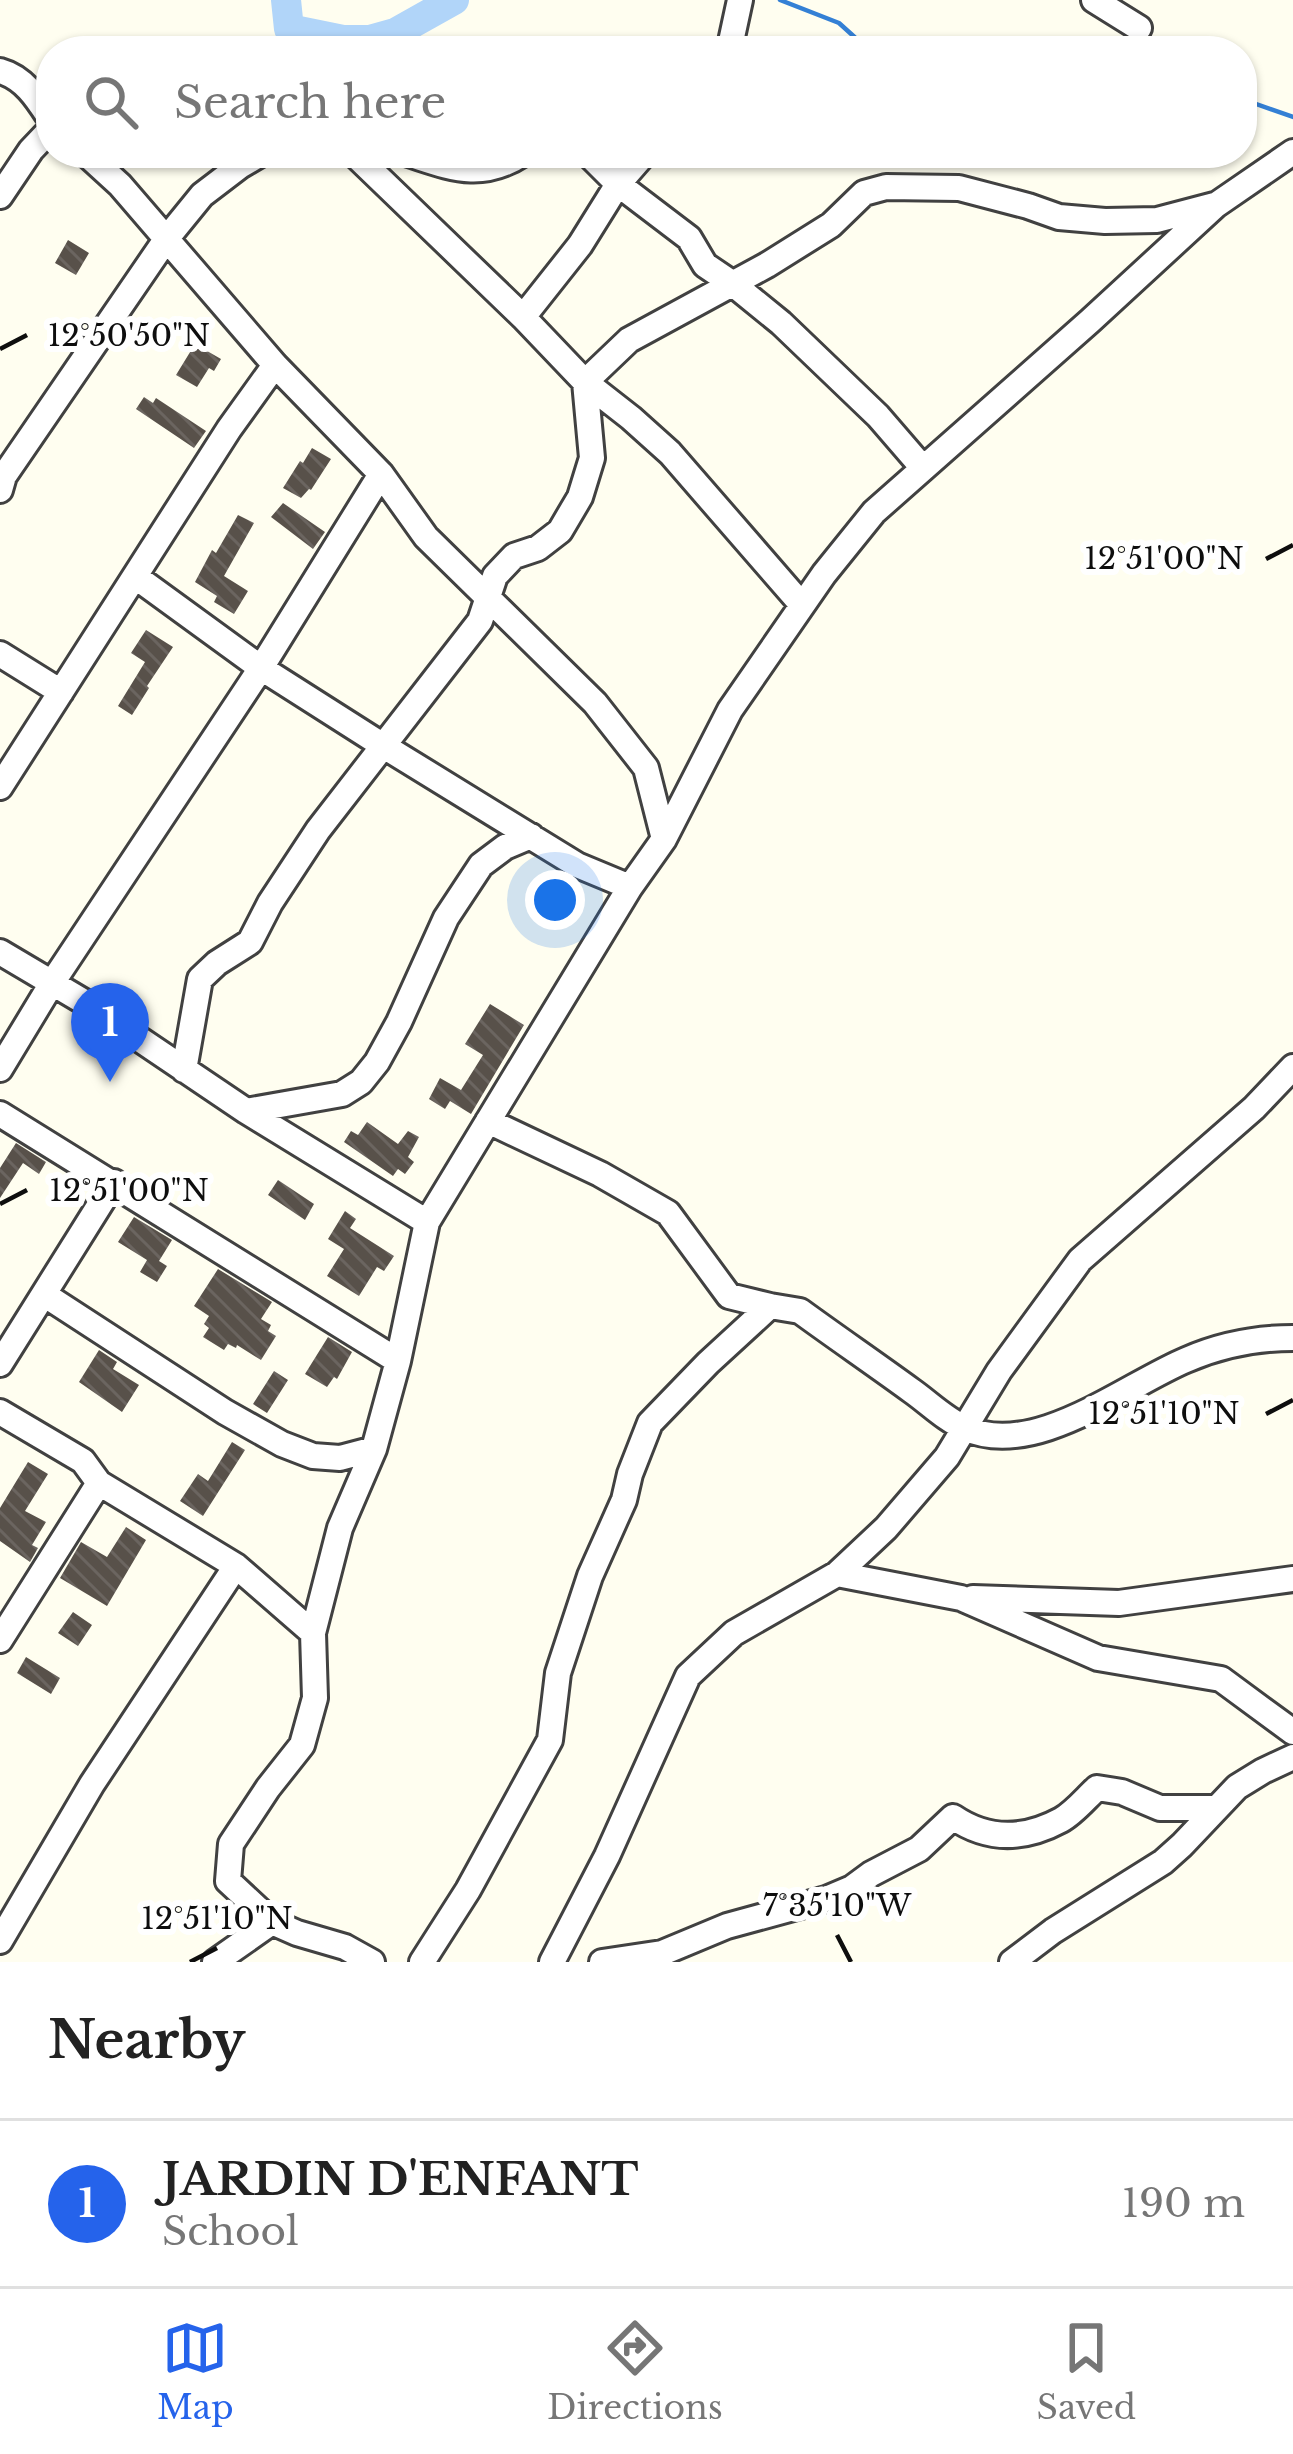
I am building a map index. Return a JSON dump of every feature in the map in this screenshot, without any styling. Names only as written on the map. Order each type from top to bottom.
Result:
[{"type":"street","points":[[732,36],[740,0]]},
{"type":"street","points":[[1094,0],[1139,28]]},
{"type":"street","points":[[0,71],[36,96]]},
{"type":"street","points":[[0,196],[36,144]]},
{"type":"street","points":[[372,1962],[345,1947],[272,1922],[228,1881],[231,1844],[302,1744],[315,1698],[313,1634],[340,1528],[374,1449],[427,1222],[630,887],[664,839],[730,710],[874,512],[1216,205],[1293,152]]},
{"type":"street","points":[[101,168],[275,364],[381,474],[426,537],[595,703],[646,768],[664,839]]},
{"type":"street","points":[[2,481],[167,238],[202,195],[237,168]]},
{"type":"street","points":[[369,168],[585,382],[670,454],[802,605]]},
{"type":"street","points":[[456,168],[490,168]]},
{"type":"street","points":[[602,168],[689,238],[705,265],[782,322],[878,416],[922,467]]},
{"type":"street","points":[[523,316],[632,168]]},
{"type":"street","points":[[585,382],[629,340],[831,225],[864,193],[886,187],[958,188],[1059,217],[1106,221],[1157,220],[1216,205]]},
{"type":"street","points":[[0,787],[275,364]]},
{"type":"street","points":[[184,1070],[200,980],[250,942],[317,830],[480,621],[495,576],[514,556],[538,548],[560,531],[580,497],[592,458],[585,382]]},
{"type":"street","points":[[0,1070],[381,474]]},
{"type":"street","points":[[136,577],[261,668],[382,745],[577,865],[630,887]]},
{"type":"street","points":[[0,654],[61,692]]},
{"type":"street","points":[[246,1111],[342,1094],[361,1082],[399,1022],[446,918],[481,866],[505,847],[531,836]]},
{"type":"street","points":[[0,952],[427,1222]]},
{"type":"street","points":[[552,1962],[607,1856],[688,1676],[734,1633],[837,1574],[886,1528],[947,1457],[999,1371],[1080,1260],[1254,1108],[1293,1067]]},
{"type":"street","points":[[0,1114],[398,1361]]},
{"type":"street","points":[[488,1121],[600,1174],[668,1213],[729,1296],[800,1311],[965,1428],[1002,1437],[1036,1431],[1213,1349],[1293,1338]]},
{"type":"street","points":[[0,1364],[114,1182]]},
{"type":"street","points":[[45,1295],[282,1444],[313,1456],[340,1458],[374,1449]]},
{"type":"street","points":[[422,1962],[550,1739],[558,1673],[650,1423],[770,1306]]},
{"type":"street","points":[[0,1412],[82,1461],[99,1484],[236,1566],[313,1634]]},
{"type":"street","points":[[0,1640],[99,1484]]},
{"type":"street","points":[[0,1941],[92,1784],[236,1566]]},
{"type":"street","points":[[837,1574],[961,1598],[1118,1603],[1293,1579]]},
{"type":"street","points":[[961,1598],[1098,1658],[1221,1679],[1293,1732]]},
{"type":"street","points":[[1012,1962],[1163,1862],[1237,1787],[1293,1757]]},
{"type":"street","points":[[602,1962],[662,1953],[727,1926],[826,1899],[920,1849],[953,1817],[972,1830],[1014,1837],[1064,1819],[1097,1788],[1122,1792],[1160,1808],[1214,1808]]},
{"type":"street","points":[[215,1962],[272,1922]]},
{"type":"street","points":[[0,1955],[9,1962]]},
{"type":"building","points":[[68,240],[89,253],[76,275],[55,263]]},
{"type":"building","points":[[195,344],[221,359],[197,387],[176,375]]},
{"type":"building","points":[[144,397],[153,403],[156,398],[206,431],[194,448],[136,409]]},
{"type":"building","points":[[312,448],[331,459],[301,498],[283,488]]},
{"type":"building","points":[[283,503],[325,532],[313,549],[271,517]]},
{"type":"building","points":[[238,515],[254,523],[224,576],[248,591],[234,614],[195,582]]},
{"type":"building","points":[[146,630],[173,647],[132,715],[118,706],[145,662],[131,653]]},
{"type":"building","points":[[490,1004],[524,1025],[471,1114],[450,1101],[445,1109],[429,1099],[440,1078],[461,1090],[483,1055],[465,1044]]},
{"type":"building","points":[[367,1122],[398,1144],[408,1131],[419,1137],[408,1157],[414,1162],[405,1174],[398,1169],[393,1176],[344,1142],[351,1131],[358,1135]]},
{"type":"building","points":[[16,1143],[46,1162],[39,1174],[23,1163],[0,1198],[0,1168]]},
{"type":"building","points":[[278,1180],[314,1204],[305,1220],[268,1195]]},
{"type":"building","points":[[345,1211],[356,1219],[350,1228],[394,1256],[384,1271],[377,1267],[359,1296],[327,1276],[344,1249],[328,1239]]},
{"type":"building","points":[[134,1217],[172,1240],[159,1261],[167,1266],[157,1282],[140,1272],[147,1260],[118,1242]]},
{"type":"building","points":[[218,1269],[272,1302],[261,1319],[276,1336],[261,1360],[237,1345],[228,1344],[224,1350],[203,1337],[209,1316],[194,1306]]},
{"type":"building","points":[[328,1337],[352,1352],[327,1387],[305,1374]]},
{"type":"building","points":[[99,1350],[117,1362],[113,1369],[139,1385],[122,1412],[79,1382]]},
{"type":"building","points":[[274,1371],[288,1380],[267,1413],[253,1404]]},
{"type":"building","points":[[232,1442],[245,1450],[203,1516],[180,1501],[198,1474],[208,1481]]},
{"type":"building","points":[[28,1462],[48,1474],[25,1511],[46,1522],[32,1545],[38,1548],[30,1562],[0,1541],[0,1508]]},
{"type":"building","points":[[126,1527],[146,1540],[107,1606],[60,1578],[81,1542],[107,1557]]},
{"type":"building","points":[[73,1612],[92,1625],[78,1646],[58,1633]]},
{"type":"building","points":[[26,1657],[60,1678],[51,1694],[17,1673]]},
{"type":"waterway","points":[[286,0],[289,29],[323,36]]},
{"type":"waterway","points":[[384,36],[454,0]]},
{"type":"waterway","points":[[780,0],[839,23],[853,36]]},
{"type":"waterway","points":[[1257,104],[1293,117]]},
{"type":"place","name":"JARDIN D'ENFANT","points":[[110,1082]]}]
